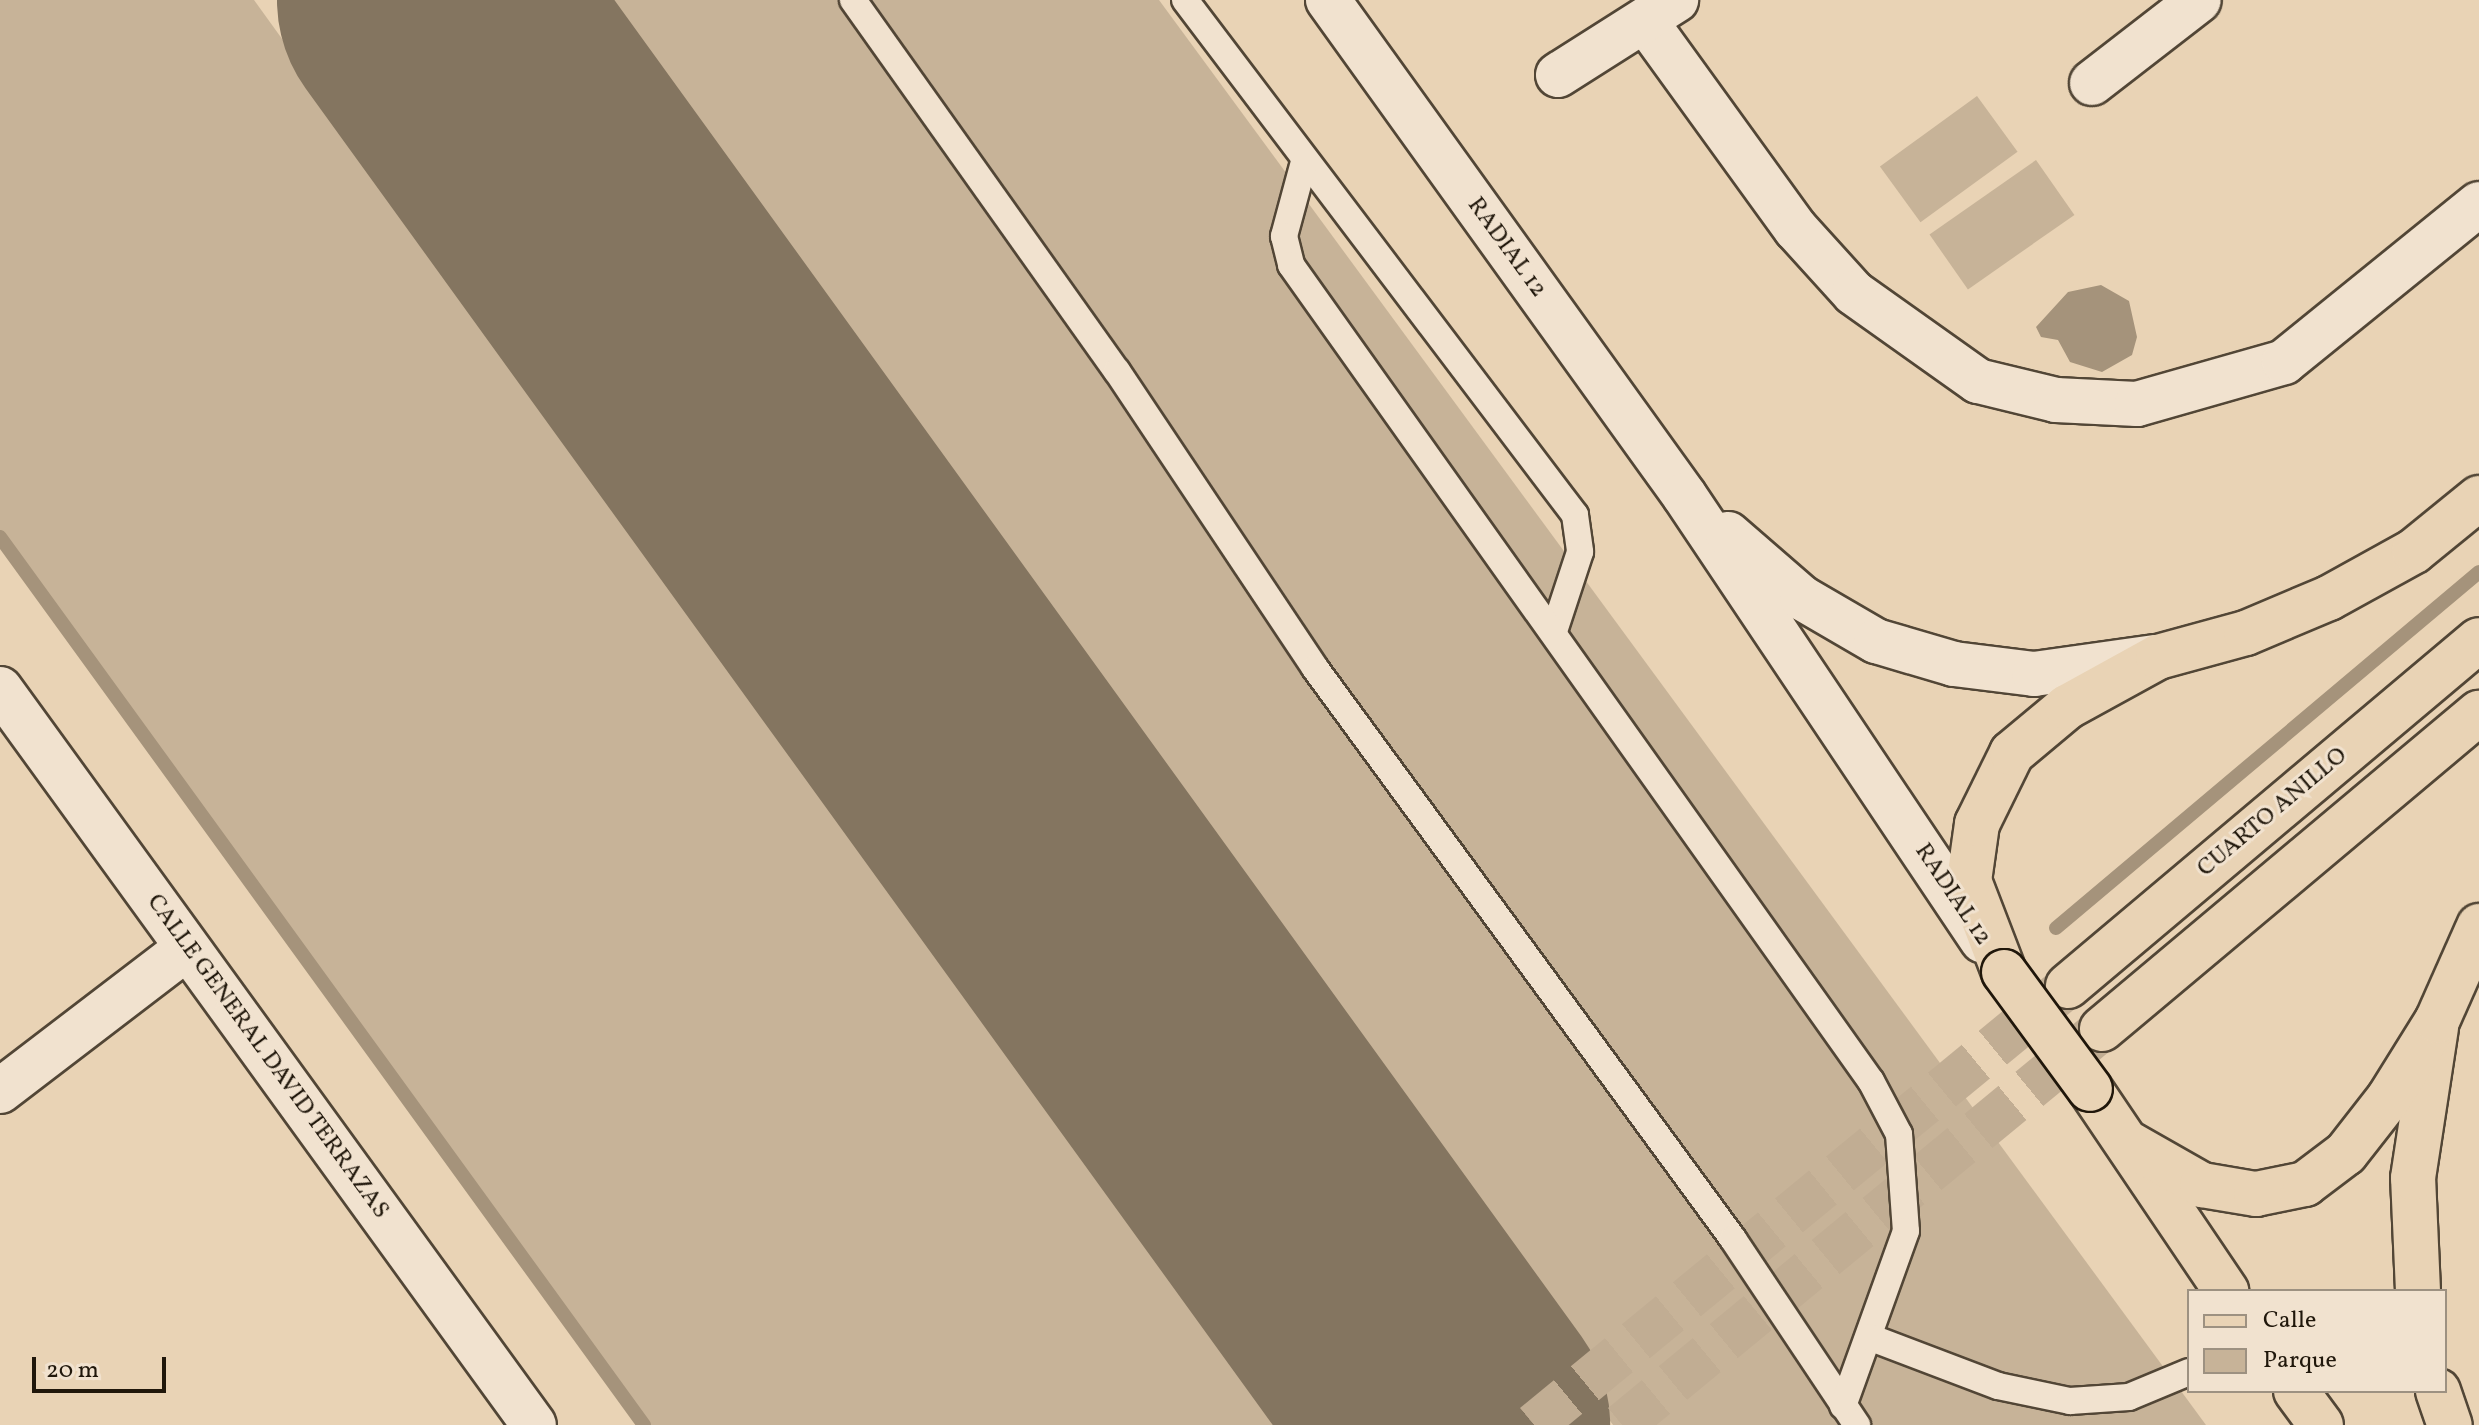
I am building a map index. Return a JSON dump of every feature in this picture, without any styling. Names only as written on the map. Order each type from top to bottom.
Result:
[{"type":"main road","points":[[2004,972],[1969,881],[1977,824],[2012,753],[2067,707],[2158,657],[2246,633],[2329,598],[2414,551],[2479,498]]},
{"type":"main road","name":"CUARTO ANILLO","points":[[2068,986],[2479,640]]},
{"type":"main road","points":[[2102,1029],[2479,713]]},
{"type":"main road","points":[[2130,1144],[2202,1185],[2256,1194],[2305,1184],[2346,1153],[2437,1021],[2479,926]]},
{"type":"main road","name":"RADIAL 12","points":[[2004,972],[2130,1144],[2225,1289]]},
{"type":"main road","points":[[2418,1289],[2413,1178],[2437,1021]]},
{"type":"main road","points":[[2297,1393],[2321,1425]]},
{"type":"main road","points":[[2439,1393],[2450,1425]]},
{"type":"street","name":"RADIAL 12","points":[[1328,0],[1684,495],[2004,972]]},
{"type":"street","points":[[2092,83],[2199,0]]},
{"type":"street","points":[[1558,75],[1661,11],[1796,229],[1854,293],[1978,381],[2056,400],[2137,404],[2284,362],[2479,204]]},
{"type":"street","name":"RADIAL 12","points":[[1684,495],[1802,598],[1876,641],[1954,664],[2034,674],[2158,657]]},
{"type":"street","name":"CALLE GENERAL DAVID TERRAZAS","points":[[0,689],[534,1425]]},
{"type":"street","points":[[0,1091],[187,948]]},
{"type":"lane","points":[[853,0],[1117,371],[1315,668],[1733,1239],[1850,1415]]},
{"type":"lane","points":[[1185,0],[1304,162],[1575,515],[1580,552],[1554,631]]},
{"type":"lane","points":[[1304,162],[1284,236],[1291,265],[1871,1081],[1899,1134],[1906,1231],[1869,1337],[1850,1415]]},
{"type":"lane","points":[[1869,1337],[1998,1386],[2070,1401],[2129,1397],[2187,1373]]},
{"type":"green space","points":[[0,0],[254,0],[1282,1425],[644,1425],[0,537]]},
{"type":"green space","points":[[595,0],[1159,0],[2206,1425],[1613,1425]]},
{"type":"green space","points":[[1977,96],[2018,152],[1920,222],[1880,167]]},
{"type":"green space","points":[[2036,160],[2074,215],[1968,289],[1930,235]]},
{"type":"shaded area","points":[[2101,285],[2129,301],[2137,337],[2132,355],[2102,372],[2070,362],[2058,340],[2041,337],[2036,327],[2068,292]]},
{"type":"waterway","points":[[0,537],[644,1425]]},
{"type":"waterway","points":[[2056,928],[2479,572]]},
{"type":"runway","points":[[428,0],[1459,1425]]},
{"type":"tunnel","points":[[1534,1425],[2063,990]]},
{"type":"tunnel","points":[[1622,1425],[2102,1029]]}]
